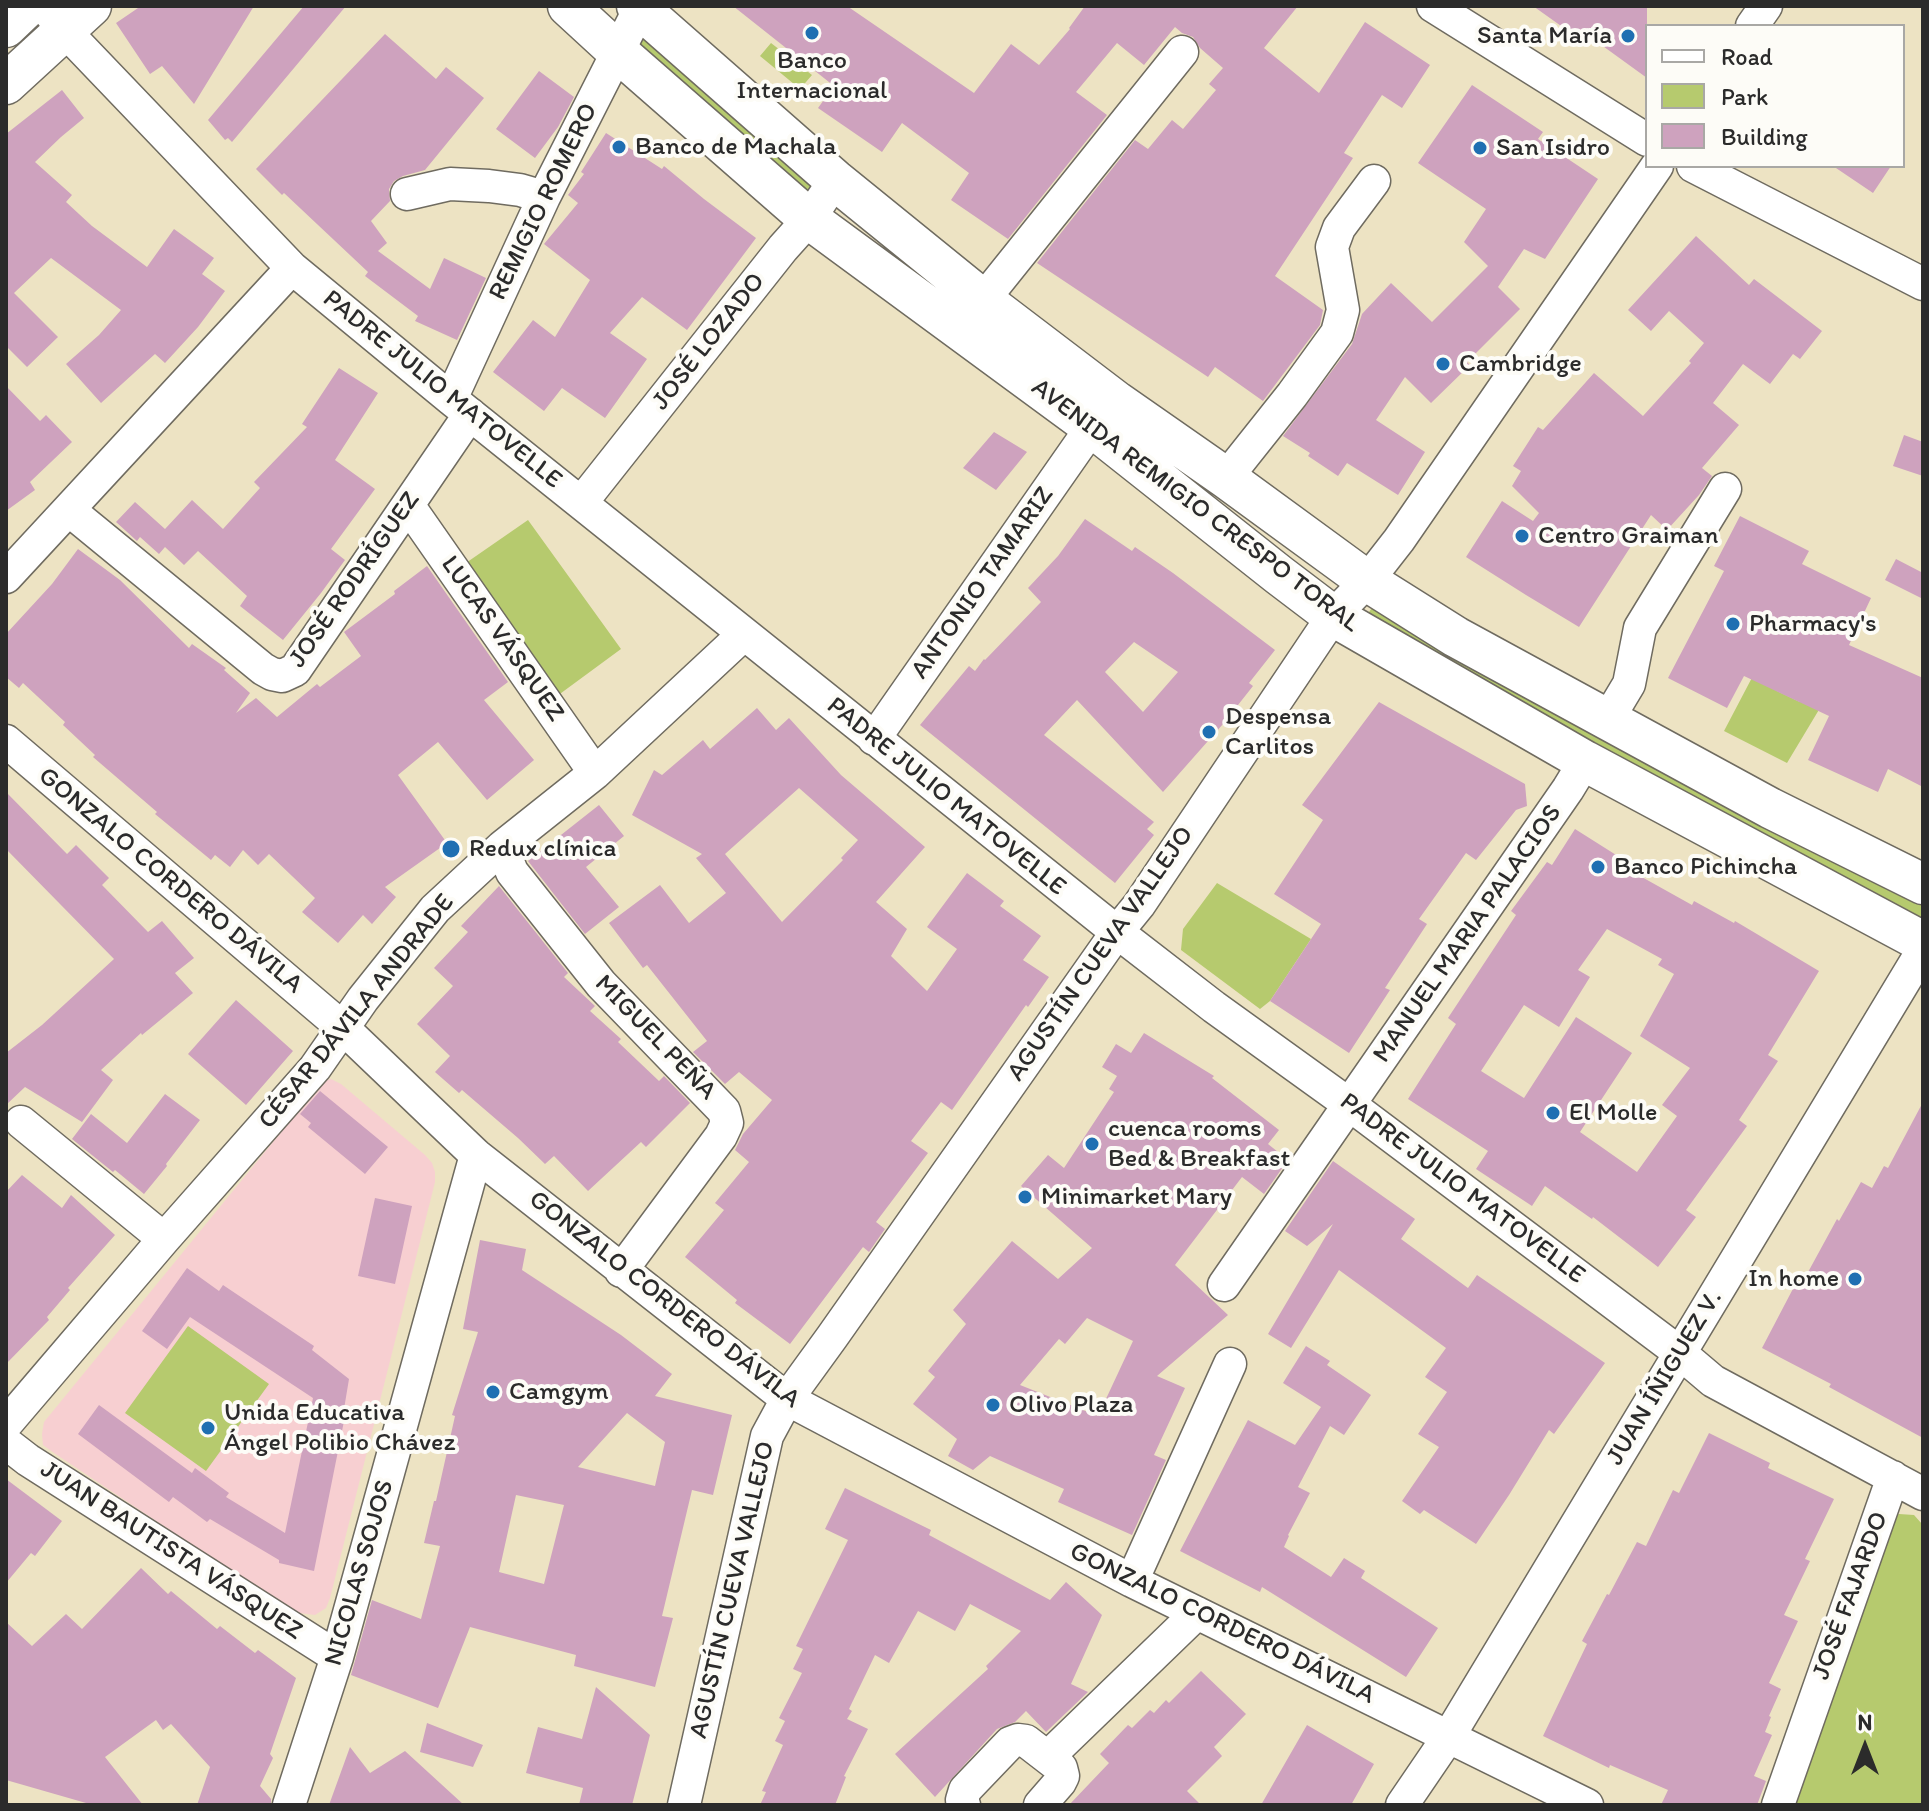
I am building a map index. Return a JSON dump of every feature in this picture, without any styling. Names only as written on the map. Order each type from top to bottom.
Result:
[{"type":"main road","points":[[6,27],[28,6]]},
{"type":"main road","name":"AVENIDA REMIGIO CRESPO TORAL","points":[[568,6],[809,219],[1092,427],[1333,616],[1585,761],[1923,942]]},
{"type":"main road","name":"AVENIDA REMIGIO CRESPO TORAL","points":[[639,7],[835,180],[983,300],[1117,402],[1367,581],[1456,637],[1770,808],[1923,884]]},
{"type":"main road","points":[[6,84],[67,14]]},
{"type":"street","points":[[1433,6],[1645,139]]},
{"type":"street","points":[[1753,24],[1766,6]]},
{"type":"street","name":"REMIGIO ROMERO","points":[[460,407],[544,197],[639,7]]},
{"type":"street","name":"PADRE JULIO MATOVELLE","points":[[67,14],[292,268],[743,635],[1214,1007],[1350,1105],[1713,1381],[1923,1494]]},
{"type":"street","points":[[983,300],[1182,52]]},
{"type":"street","name":"AGUSTÍN CUEVA VALLEJO","points":[[684,1805],[767,1436],[787,1399],[1139,905],[1333,616],[1367,581],[1399,540],[1656,168]]},
{"type":"street","points":[[1697,168],[1923,284]]},
{"type":"street","name":"JOSÉ LOZADO","points":[[581,503],[809,219],[835,180]]},
{"type":"street","points":[[1226,478],[1337,333],[1343,310],[1332,247],[1339,228],[1374,181]]},
{"type":"street","points":[[407,194],[450,184],[520,190],[544,197]]},
{"type":"street","points":[[6,577],[292,268]]},
{"type":"street","name":"JOSÉ RODRÍGUEZ","points":[[69,510],[263,669],[282,676],[295,670],[408,505],[460,407]]},
{"type":"street","name":"ANTONIO TAMARIZ","points":[[874,739],[1092,427]]},
{"type":"street","points":[[1608,719],[1629,684],[1640,628],[1725,489]]},
{"type":"street","name":"LUCAS VÁSQUEZ","points":[[408,505],[595,773]]},
{"type":"street","name":"CÉSAR DÁVILA ANDRADE","points":[[6,1424],[315,1068],[363,999],[435,909],[502,847],[595,773],[743,635]]},
{"type":"street","name":"GONZALO CORDERO DÁVILA","points":[[6,741],[343,1028],[476,1155],[787,1399],[1132,1581],[1587,1805]]},
{"type":"street","name":"MANUEL MARIA PALACIOS","points":[[1224,1285],[1585,761]]},
{"type":"street","name":"MIGUEL PEÑA","points":[[502,847],[512,872],[601,984],[724,1111],[727,1123],[721,1136],[621,1271]]},
{"type":"street","name":"JUAN ÍÑIGUEZ V.","points":[[1402,1805],[1449,1736],[1923,950]]},
{"type":"street","points":[[21,1122],[164,1239]]},
{"type":"street","name":"NICOLAS SOJOS","points":[[289,1805],[337,1657],[476,1155]]},
{"type":"street","points":[[1132,1581],[1230,1364]]},
{"type":"street","name":"JUAN BAUTISTA VÁSQUEZ","points":[[6,1443],[337,1657]]},
{"type":"street","name":"JOSÉ FAJARDO","points":[[1778,1805],[1893,1477]]},
{"type":"street","points":[[1048,1757],[1197,1613]]},
{"type":"street","points":[[964,1805],[965,1790],[1010,1743],[1018,1740],[1026,1741],[1061,1768],[1063,1776],[1060,1782],[1040,1805]]},
{"type":"shaded area","name":"Unida Educativa Ángel Polibio Chávez","points":[[331,1079],[425,1155],[432,1163],[435,1182],[330,1598],[326,1608],[315,1615],[299,1613],[177,1535],[43,1445],[42,1434],[44,1422],[318,1087]]},
{"type":"green space","points":[[640,17],[828,184],[811,207],[625,52]]},
{"type":"green space","points":[[771,43],[812,75],[800,89],[760,56]]},
{"type":"green space","points":[[528,520],[621,649],[553,699],[463,565]]},
{"type":"green space","points":[[1379,598],[1923,897],[1923,936],[1359,626]]},
{"type":"green space","points":[[1756,670],[1777,691],[1800,702],[1823,703],[1787,763],[1724,731]]},
{"type":"green space","points":[[1217,883],[1311,939],[1270,1001],[1260,1009],[1181,950],[1183,929]]},
{"type":"green space","points":[[188,1326],[269,1384],[206,1471],[125,1413]]},
{"type":"green space","points":[[1896,1515],[1914,1515],[1922,1524],[1923,1531],[1923,1805],[1789,1805]]},
{"type":"building","points":[[141,6],[254,6],[194,104],[162,66],[150,74],[116,23]]},
{"type":"building","points":[[304,6],[346,6],[232,142],[228,138],[225,140],[208,120]]},
{"type":"building","points":[[733,6],[847,6],[974,93],[1011,44],[1039,65],[1085,6],[1298,6],[1264,48],[1319,93],[1365,22],[1430,65],[1402,108],[1382,95],[1344,153],[1353,158],[1275,276],[1323,310],[1320,325],[1263,401],[1215,367],[1208,377],[1037,263],[1135,140],[1148,149],[1172,120],[1183,129],[1216,90],[1209,84],[1223,68],[1200,48],[1193,37],[1175,27],[1144,65],[1117,43],[1076,92],[1107,115],[1008,239],[951,200],[969,173],[902,123],[882,152],[818,108],[834,86]]},
{"type":"building","points":[[1533,6],[1647,6],[1645,77],[1589,36],[1585,43]]},
{"type":"building","points":[[385,34],[436,79],[446,67],[484,98],[425,170],[394,181],[389,189],[390,201],[371,221],[387,243],[378,251],[430,289],[444,258],[486,278],[457,340],[415,321],[418,316],[365,276],[368,272],[256,169]]},
{"type":"building","points":[[539,71],[574,97],[558,127],[535,158],[496,129]]},
{"type":"building","points":[[1472,85],[1543,132],[1538,139],[1598,179],[1545,259],[1524,249],[1498,287],[1520,309],[1467,362],[1470,365],[1431,403],[1405,377],[1376,420],[1425,452],[1398,495],[1347,463],[1338,476],[1283,436],[1352,344],[1362,314],[1391,283],[1432,322],[1488,266],[1464,242],[1486,209],[1418,163]]},
{"type":"building","points":[[62,90],[84,118],[35,162],[72,195],[66,202],[92,226],[147,267],[174,229],[214,258],[202,274],[225,291],[165,363],[155,354],[101,403],[66,364],[99,335],[121,310],[51,258],[14,293],[58,337],[27,367],[6,346],[6,134]]},
{"type":"building","points":[[606,133],[662,169],[664,166],[756,238],[687,330],[642,297],[610,333],[647,359],[605,418],[562,388],[544,411],[493,372],[533,320],[555,337],[590,280],[544,244],[578,203],[568,195],[584,174],[581,172]]},
{"type":"building","points":[[1836,168],[1890,168],[1873,193]]},
{"type":"building","points":[[1696,236],[1749,285],[1754,279],[1822,331],[1800,359],[1793,354],[1770,384],[1743,364],[1713,403],[1739,425],[1702,468],[1712,476],[1667,530],[1651,515],[1579,627],[1466,557],[1502,501],[1533,521],[1539,513],[1512,486],[1521,471],[1513,466],[1538,427],[1543,430],[1594,373],[1643,416],[1691,363],[1689,361],[1704,343],[1669,311],[1651,331],[1628,310]]},
{"type":"building","points":[[339,368],[378,393],[335,460],[375,489],[331,549],[345,560],[283,640],[240,606],[247,596],[198,551],[184,565],[165,547],[159,554],[140,537],[137,541],[116,522],[135,502],[165,529],[192,500],[223,529],[260,488],[254,482],[307,427],[302,424]]},
{"type":"building","points":[[6,386],[40,421],[46,415],[72,442],[30,482],[35,490],[6,511]]},
{"type":"building","points":[[994,432],[1027,452],[996,490],[963,468]]},
{"type":"building","points":[[1904,435],[1923,442],[1923,476],[1893,466]]},
{"type":"building","points":[[1740,516],[1809,551],[1802,564],[1871,598],[1849,645],[1923,678],[1923,787],[1888,769],[1878,792],[1808,760],[1829,716],[1744,676],[1727,708],[1668,678],[1724,571],[1714,566]]},
{"type":"building","points":[[1085,519],[1132,551],[1135,547],[1173,573],[1275,650],[1249,683],[1253,686],[1163,792],[1077,700],[1044,735],[1154,822],[1147,829],[1154,835],[1115,883],[920,725],[969,666],[975,671],[1041,602],[1028,588],[1058,556]],"holes":[[[1134,642],[1178,672],[1143,712],[1105,672]]]},
{"type":"building","points":[[78,549],[120,580],[189,648],[192,644],[226,668],[224,670],[250,693],[236,713],[256,698],[277,717],[317,684],[320,687],[361,656],[344,632],[427,566],[508,682],[484,700],[534,760],[487,800],[438,742],[398,775],[447,843],[385,887],[396,897],[372,924],[363,915],[338,943],[302,912],[315,898],[269,854],[258,865],[243,850],[230,867],[215,855],[211,860],[93,757],[95,755],[63,725],[65,722],[23,683],[19,688],[6,677],[6,634],[52,584]]},
{"type":"building","points":[[1896,559],[1923,573],[1923,599],[1885,580]]},
{"type":"building","points":[[1379,702],[1525,784],[1527,806],[1516,810],[1476,860],[1466,853],[1419,919],[1427,924],[1385,988],[1390,990],[1349,1053],[1270,1001],[1321,924],[1274,894],[1323,820],[1302,805]]},
{"type":"building","points":[[757,708],[776,730],[789,718],[841,775],[925,847],[876,902],[907,929],[891,956],[927,991],[957,949],[927,927],[967,873],[1004,901],[1000,906],[1041,936],[1023,960],[1049,977],[952,1110],[941,1102],[911,1141],[928,1153],[876,1222],[885,1229],[869,1252],[863,1247],[790,1344],[735,1303],[737,1300],[685,1257],[724,1210],[715,1203],[749,1162],[735,1150],[743,1134],[772,1100],[739,1072],[725,1084],[693,1052],[707,1041],[647,965],[643,968],[609,923],[660,885],[689,923],[726,893],[696,858],[702,854],[632,815],[654,770],[662,775],[703,740],[710,749]],"holes":[[[799,788],[858,840],[841,858],[843,860],[782,922],[725,854]]]},
{"type":"building","points":[[6,792],[67,854],[76,845],[109,878],[102,885],[148,932],[162,921],[194,958],[175,973],[193,993],[141,1033],[101,1070],[113,1080],[82,1122],[25,1087],[6,1105],[6,1053],[42,1025],[114,959],[6,849]]},
{"type":"building","points":[[599,805],[624,836],[586,867],[619,907],[585,934],[528,861]]},
{"type":"building","points":[[1575,829],[1643,872],[1640,876],[1692,905],[1694,901],[1735,921],[1819,971],[1768,1055],[1778,1061],[1739,1120],[1747,1126],[1686,1210],[1696,1217],[1658,1267],[1593,1217],[1545,1186],[1532,1206],[1476,1169],[1488,1151],[1408,1099],[1456,1024],[1448,1018],[1516,915],[1511,911],[1547,862],[1552,865]],"holes":[[[1607,929],[1662,959],[1658,965],[1674,974],[1640,1036],[1690,1068],[1662,1105],[1677,1116],[1637,1172],[1580,1132],[1632,1053],[1576,1017],[1524,1098],[1481,1071],[1524,1005],[1559,1027],[1590,977],[1578,970]]]},
{"type":"building","points":[[499,886],[568,973],[564,977],[595,1006],[590,1011],[621,1039],[618,1042],[659,1081],[664,1076],[690,1103],[646,1147],[641,1142],[588,1191],[554,1156],[545,1164],[462,1090],[459,1093],[435,1072],[450,1056],[417,1024],[453,986],[434,968],[468,932],[461,926]]},
{"type":"building","points":[[236,1000],[293,1051],[246,1105],[188,1054]]},
{"type":"building","points":[[1144,1033],[1214,1076],[1212,1078],[1279,1130],[1268,1144],[1288,1160],[1264,1194],[1242,1177],[1175,1265],[1228,1315],[1157,1376],[1185,1388],[1154,1455],[1166,1460],[1132,1535],[1058,1502],[1064,1489],[990,1456],[973,1470],[948,1456],[957,1439],[913,1404],[935,1377],[928,1371],[966,1324],[953,1310],[1012,1241],[1058,1279],[1092,1248],[1021,1186],[1048,1155],[1064,1168],[1114,1092],[1109,1089],[1117,1076],[1102,1067],[1116,1044],[1131,1053]],"holes":[[[1087,1318],[1133,1341],[1098,1416],[1020,1385],[1059,1339],[1065,1344]]]},
{"type":"building","points":[[320,1091],[388,1147],[365,1174],[308,1127],[311,1123],[300,1114]]},
{"type":"building","points":[[165,1094],[200,1120],[144,1194],[72,1139],[91,1114],[127,1143]]},
{"type":"building","points":[[1923,1102],[1923,1438],[1762,1348],[1796,1283],[1801,1285],[1861,1182],[1872,1188],[1884,1166],[1888,1168]]},
{"type":"building","points":[[1333,1161],[1415,1219],[1401,1239],[1468,1288],[1477,1275],[1605,1363],[1554,1434],[1549,1430],[1476,1544],[1424,1510],[1420,1514],[1402,1501],[1439,1447],[1418,1434],[1447,1392],[1425,1377],[1446,1348],[1339,1270],[1291,1348],[1268,1334],[1333,1224],[1307,1246],[1285,1231]]},
{"type":"building","points":[[22,1175],[62,1208],[71,1195],[115,1235],[68,1288],[70,1290],[47,1317],[49,1320],[6,1364],[6,1192]]},
{"type":"building","points":[[375,1198],[412,1206],[395,1284],[358,1276]]},
{"type":"building","points":[[480,1240],[526,1249],[522,1270],[621,1335],[672,1374],[655,1396],[732,1415],[713,1495],[692,1490],[662,1616],[673,1618],[655,1687],[574,1666],[576,1655],[470,1627],[438,1708],[351,1675],[372,1600],[421,1619],[440,1546],[424,1543],[455,1416],[452,1415],[478,1332],[463,1329]],"holes":[[[627,1413],[665,1442],[655,1486],[578,1467]],[[516,1495],[564,1505],[544,1584],[499,1572]]]},
{"type":"building","points":[[187,1268],[219,1291],[223,1285],[314,1346],[312,1350],[349,1379],[345,1416],[314,1571],[279,1563],[279,1560],[210,1519],[207,1522],[173,1497],[169,1502],[78,1434],[99,1405],[192,1473],[195,1468],[229,1493],[226,1497],[285,1533],[313,1398],[190,1317],[167,1349],[142,1331]]},
{"type":"building","points":[[1306,1346],[1330,1361],[1327,1365],[1371,1395],[1344,1435],[1330,1426],[1298,1487],[1310,1493],[1284,1547],[1331,1577],[1344,1558],[1365,1571],[1361,1578],[1438,1628],[1406,1677],[1262,1587],[1260,1592],[1180,1551],[1248,1420],[1295,1445],[1321,1407],[1283,1383]]},
{"type":"building","points":[[1709,1433],[1770,1463],[1768,1468],[1834,1499],[1805,1559],[1810,1561],[1784,1615],[1798,1621],[1769,1683],[1781,1689],[1765,1732],[1772,1735],[1754,1776],[1766,1781],[1757,1805],[1661,1805],[1668,1790],[1610,1765],[1609,1768],[1543,1736],[1587,1644],[1582,1641],[1607,1594],[1637,1542],[1646,1546],[1673,1490],[1679,1493]]},
{"type":"building","points":[[6,1479],[62,1521],[35,1556],[31,1553],[6,1583]]},
{"type":"building","points":[[845,1488],[931,1530],[929,1535],[1050,1600],[1066,1582],[1102,1615],[1071,1684],[1088,1692],[1046,1732],[1026,1711],[1015,1722],[997,1729],[935,1797],[895,1754],[988,1669],[986,1666],[1021,1631],[970,1604],[955,1631],[918,1611],[889,1663],[875,1655],[849,1709],[852,1711],[847,1719],[868,1729],[844,1776],[835,1805],[760,1805],[766,1792],[762,1791],[783,1745],[775,1741],[785,1721],[779,1718],[802,1673],[793,1669],[803,1649],[796,1646],[848,1540],[825,1529]]},
{"type":"building","points":[[141,1568],[168,1594],[171,1591],[217,1629],[220,1626],[255,1653],[258,1650],[296,1678],[270,1754],[273,1758],[260,1786],[271,1799],[271,1805],[197,1805],[210,1767],[171,1724],[163,1730],[156,1720],[105,1757],[143,1805],[93,1805],[6,1780],[6,1622],[32,1646],[66,1614],[82,1629]]},
{"type":"building","points":[[1201,1671],[1246,1714],[1214,1747],[1222,1756],[1187,1791],[1201,1805],[1069,1805],[1109,1763],[1100,1754],[1128,1725],[1132,1728],[1150,1710],[1154,1713],[1166,1700],[1169,1703]]},
{"type":"building","points":[[596,1687],[650,1735],[632,1805],[579,1805],[583,1788],[526,1773],[538,1727],[582,1739]]},
{"type":"building","points":[[427,1723],[483,1745],[473,1767],[420,1752]]},
{"type":"building","points":[[1307,1725],[1374,1764],[1351,1805],[1261,1805]]},
{"type":"building","points":[[350,1747],[370,1773],[405,1751],[464,1805],[329,1805]]},
{"type":"place","name":"Banco Internacional","points":[[812,33]]},
{"type":"place","name":"Santa María","points":[[1628,36]]},
{"type":"place","name":"Banco de Machala","points":[[619,147]]},
{"type":"place","name":"San Isidro","points":[[1480,148]]},
{"type":"place","name":"Cambridge","points":[[1443,364]]},
{"type":"place","name":"Centro Graiman","points":[[1522,536]]},
{"type":"place","name":"Pharmacy's","points":[[1733,624]]},
{"type":"place","name":"Despensa Carlitos","points":[[1209,732]]},
{"type":"place","name":"Redux clínica","points":[[451,849]]},
{"type":"place","name":"Banco Pichincha","points":[[1598,867]]},
{"type":"place","name":"El Molle","points":[[1553,1113]]},
{"type":"place","name":"cuenca rooms Bed & Breakfast","points":[[1092,1144]]},
{"type":"place","name":"Minimarket Mary","points":[[1025,1197]]},
{"type":"place","name":"In home","points":[[1855,1279]]},
{"type":"place","name":"Camgym","points":[[493,1392]]},
{"type":"place","name":"Olivo Plaza","points":[[993,1405]]},
{"type":"place","name":"Unida Educativa Ángel Polibio Chávez","points":[[208,1428]]}]
